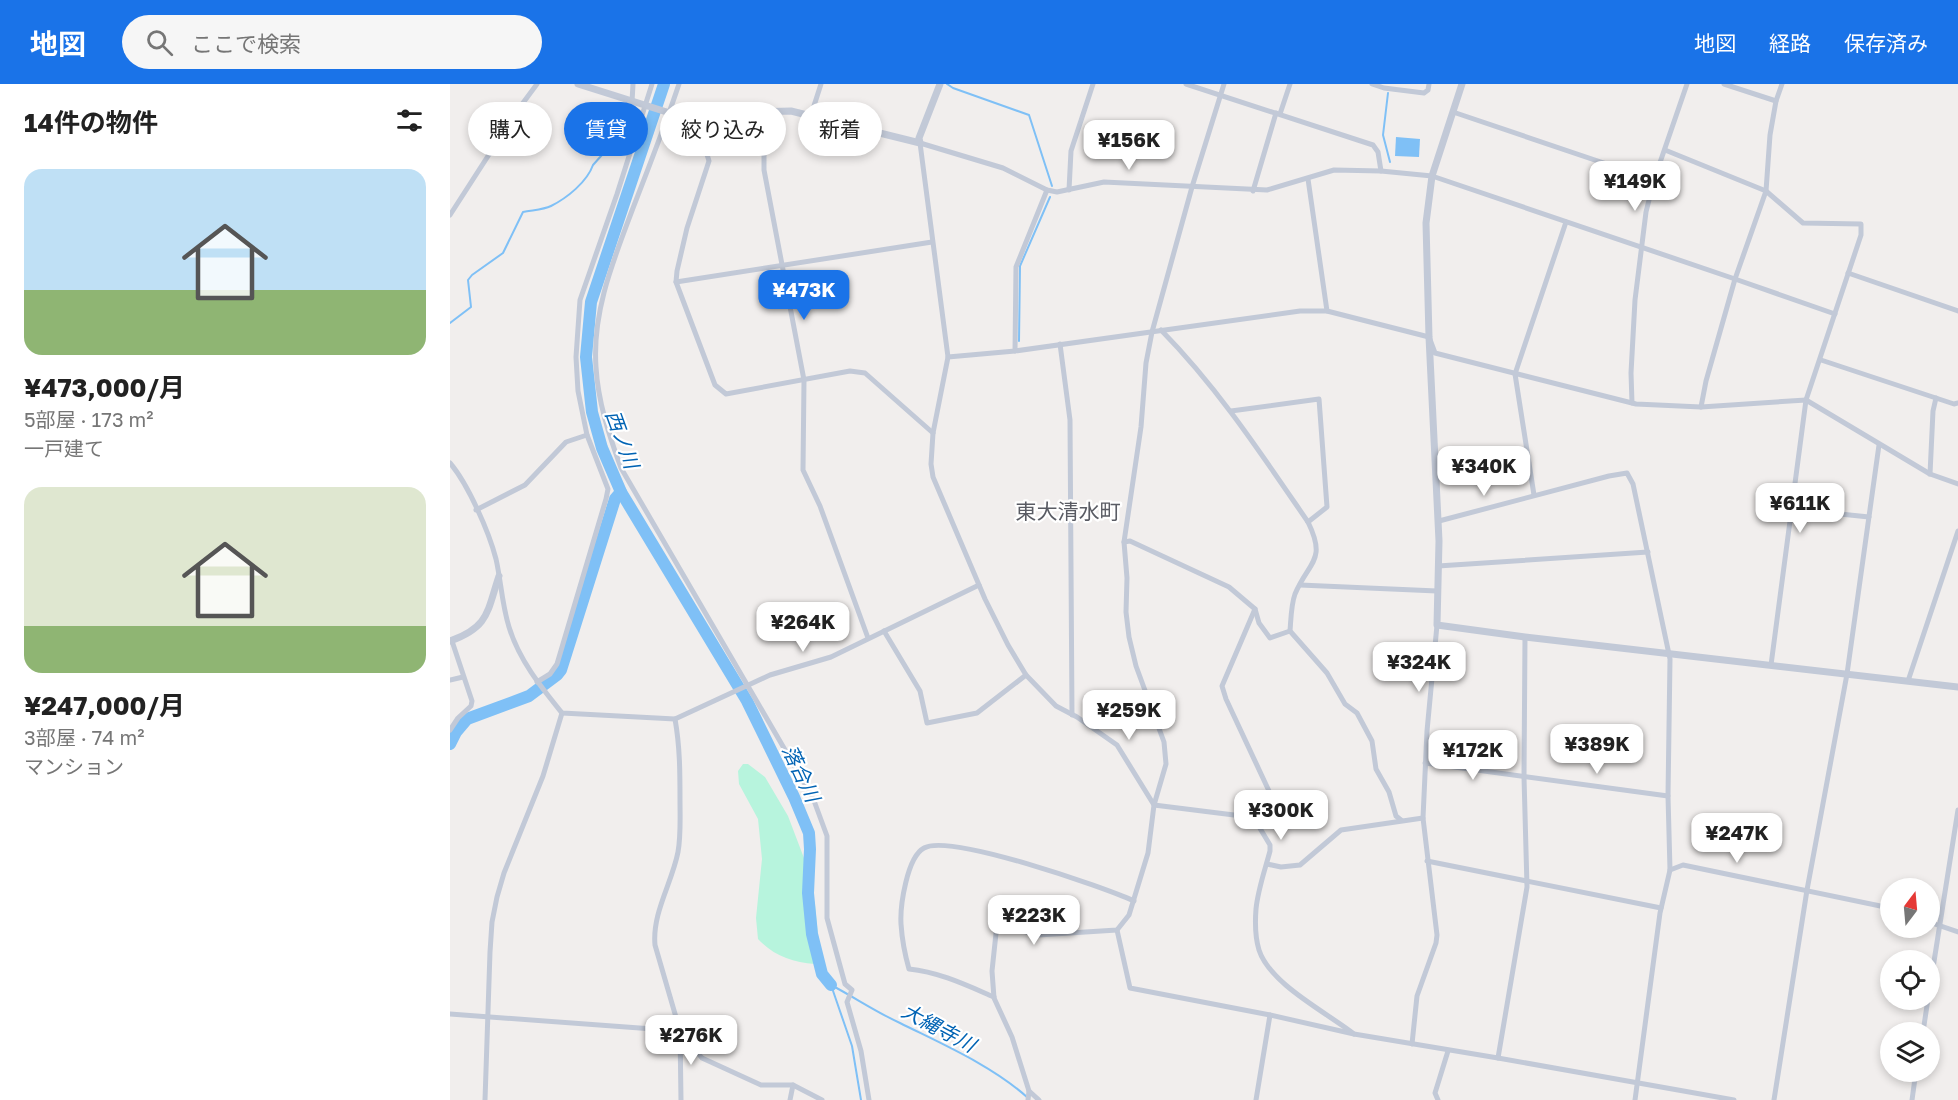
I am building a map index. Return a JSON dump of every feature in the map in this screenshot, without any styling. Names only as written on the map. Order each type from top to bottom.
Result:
[{"type":"street","points":[[450,216],[517,111],[537,84]]},
{"type":"street","points":[[578,84],[632,102],[633,84]]},
{"type":"street","points":[[648,102],[652,84]]},
{"type":"street","points":[[672,102],[679,84]]},
{"type":"street","points":[[815,102],[821,84]]},
{"type":"street","points":[[940,84],[920,138],[948,357],[933,434],[931,464],[933,477],[979,585],[1008,645],[1026,675],[1056,706],[1120,748],[1135,777],[1154,805],[1242,816],[1255,820],[1270,845],[1259,892],[1256,918],[1258,949],[1263,960],[1274,974],[1354,1034]]},
{"type":"street","points":[[1069,190],[1071,150],[1093,84]]},
{"type":"street","points":[[1186,84],[1373,145],[1378,152],[1381,171]]},
{"type":"street","points":[[1039,1100],[1029,1095],[1012,1037],[994,997],[992,971],[997,924],[1038,935],[1117,930],[1129,915],[1148,853],[1154,805],[1167,754],[1136,666],[1129,637],[1124,542],[1141,427],[1146,363],[1152,332],[1192,187],[1224,84]]},
{"type":"street","points":[[1253,191],[1290,84]]},
{"type":"street","points":[[1372,84],[1384,88],[1424,93],[1428,90],[1429,84]]},
{"type":"street","points":[[1412,1044],[1417,996],[1437,935],[1423,818],[1425,763],[1437,624],[1439,521],[1429,337],[1426,223],[1432,176],[1462,84]]},
{"type":"street","points":[[1632,403],[1631,373],[1635,300],[1646,212],[1654,180],[1687,84]]},
{"type":"street","points":[[1724,84],[1776,101]]},
{"type":"street","points":[[1701,407],[1736,279],[1766,191],[1770,135],[1776,101],[1782,84]]},
{"type":"street","points":[[1453,112],[1654,180]]},
{"type":"street","points":[[660,134],[606,280],[595,344],[596,368],[606,426],[621,468],[813,798],[827,836],[827,918],[845,984],[852,990],[847,999],[861,1051],[869,1100]]},
{"type":"street","points":[[882,134],[1003,168],[1047,190],[1057,192],[1104,182],[1268,190],[1334,170],[1381,171],[1432,176],[1835,314]]},
{"type":"street","points":[[1665,150],[1766,191],[1803,223],[1861,224],[1861,235],[1806,400],[1771,665]]},
{"type":"street","points":[[540,686],[557,664],[608,489],[587,435],[576,372],[580,300],[630,156]]},
{"type":"street","points":[[707,156],[709,161],[687,228],[676,282],[715,385],[726,394],[850,371],[865,374],[933,434]]},
{"type":"street","points":[[764,156],[764,170],[804,380],[803,470],[820,506],[868,638]]},
{"type":"street","points":[[1308,178],[1327,311]]},
{"type":"street","points":[[1015,351],[1016,267],[1047,190]]},
{"type":"street","points":[[1534,495],[1515,374],[1566,222]]},
{"type":"street","points":[[676,282],[932,242]]},
{"type":"street","points":[[1848,273],[1958,312]]},
{"type":"street","points":[[948,357],[1015,351],[1300,311],[1327,311],[1429,337]]},
{"type":"street","points":[[1161,330],[1190,360],[1231,411],[1308,522],[1316,539],[1317,551],[1295,595],[1290,631],[1327,673],[1344,704],[1357,713],[1372,741],[1376,769],[1389,792],[1396,816],[1401,820]]},
{"type":"street","points":[[1429,337],[1435,353],[1632,403],[1701,407],[1806,400],[1930,474],[1958,484]]},
{"type":"street","points":[[1060,344],[1070,420],[1072,715]]},
{"type":"street","points":[[1821,360],[1954,404],[1958,403]]},
{"type":"street","points":[[1930,474],[1933,411],[1936,398]]},
{"type":"street","points":[[1231,411],[1318,399],[1327,507],[1308,522]]},
{"type":"street","points":[[476,510],[525,485],[566,442],[587,435]]},
{"type":"street","points":[[1774,1100],[1807,890],[1847,674],[1879,445]]},
{"type":"street","points":[[450,463],[460,476],[496,558],[509,627],[523,660],[562,713],[675,719],[770,675],[831,657],[979,585]]},
{"type":"street","points":[[1439,521],[1627,473],[1633,484],[1669,654],[1668,796],[1671,870],[1662,908],[1635,1100]]},
{"type":"street","points":[[1792,509],[1869,517]]},
{"type":"street","points":[[1908,681],[1958,531]]},
{"type":"street","points":[[1124,542],[1130,541],[1229,587],[1255,609],[1259,623],[1270,638],[1290,631]]},
{"type":"street","points":[[1438,566],[1648,552]]},
{"type":"street","points":[[450,730],[458,718],[471,706],[472,701],[451,641],[478,627],[486,615],[499,576]]},
{"type":"street","points":[[1300,585],[1437,591]]},
{"type":"street","points":[[1255,609],[1222,686],[1269,791],[1259,826]]},
{"type":"street","points":[[1437,624],[1525,637],[1958,687]]},
{"type":"street","points":[[884,631],[920,691],[927,723],[977,713],[1026,675]]},
{"type":"street","points":[[1498,1058],[1527,887],[1524,777],[1525,637]]},
{"type":"street","points":[[450,680],[463,677]]},
{"type":"street","points":[[485,1100],[492,922],[504,873],[543,776],[562,713]]},
{"type":"street","points":[[675,719],[680,749],[681,837],[654,934],[655,945],[680,1031],[681,1100]]},
{"type":"street","points":[[1425,763],[1668,796]]},
{"type":"street","points":[[1958,810],[1940,926],[1958,932]]},
{"type":"street","points":[[1267,864],[1281,867],[1300,865],[1341,830],[1423,818]]},
{"type":"street","points":[[994,997],[955,980],[909,969],[901,924],[903,895],[912,863],[917,853],[926,846],[946,844],[989,854],[1083,880],[1134,901]]},
{"type":"street","points":[[1427,861],[1662,908]]},
{"type":"street","points":[[1671,870],[1683,865],[1880,906]]},
{"type":"street","points":[[1117,930],[1130,988],[1354,1034],[1734,1100]]},
{"type":"street","points":[[450,1014],[680,1031],[702,1058],[762,1085],[793,1085],[822,1100]]},
{"type":"street","points":[[1256,1100],[1270,1015]]},
{"type":"street","points":[[1435,1099],[1448,1051]]},
{"type":"street","points":[[1912,1100],[1914,1082]]},
{"type":"street","points":[[790,1100],[793,1085]]},
{"type":"green space","points":[[743,764],[748,764],[765,777],[788,816],[807,866],[815,905],[819,945],[815,964],[784,957],[770,950],[758,939],[756,918],[762,859],[758,819],[739,784],[738,771]]},
{"type":"water","points":[[1396,137],[1420,139],[1419,157],[1395,156]]},
{"type":"water","points":[[1722,821],[1740,823],[1738,852],[1719,850]]},
{"type":"waterway","name":"落合川","points":[[664,84],[591,302],[586,357],[592,412],[602,448],[621,492],[747,701],[794,797],[809,833],[808,893],[812,934],[822,974],[831,985]]},
{"type":"waterway","points":[[947,84],[1029,115],[1052,186]]},
{"type":"waterway","points":[[1388,93],[1383,135],[1390,162]]},
{"type":"waterway","points":[[450,323],[471,307],[468,280],[503,253],[523,212],[548,207],[570,194],[601,156]]},
{"type":"waterway","points":[[1019,341],[1020,266],[1050,197]]},
{"type":"waterway","name":"西ノ川","points":[[450,744],[467,719],[529,696],[561,670],[615,499],[621,492]]},
{"type":"waterway","name":"大縄寺川","points":[[831,985],[983,1066],[1028,1098]]},
{"type":"waterway","name":"落合川","points":[[831,985],[852,1046],[861,1100]]},
{"type":"district","name":"東大清水町","points":[[1068,511]]}]
